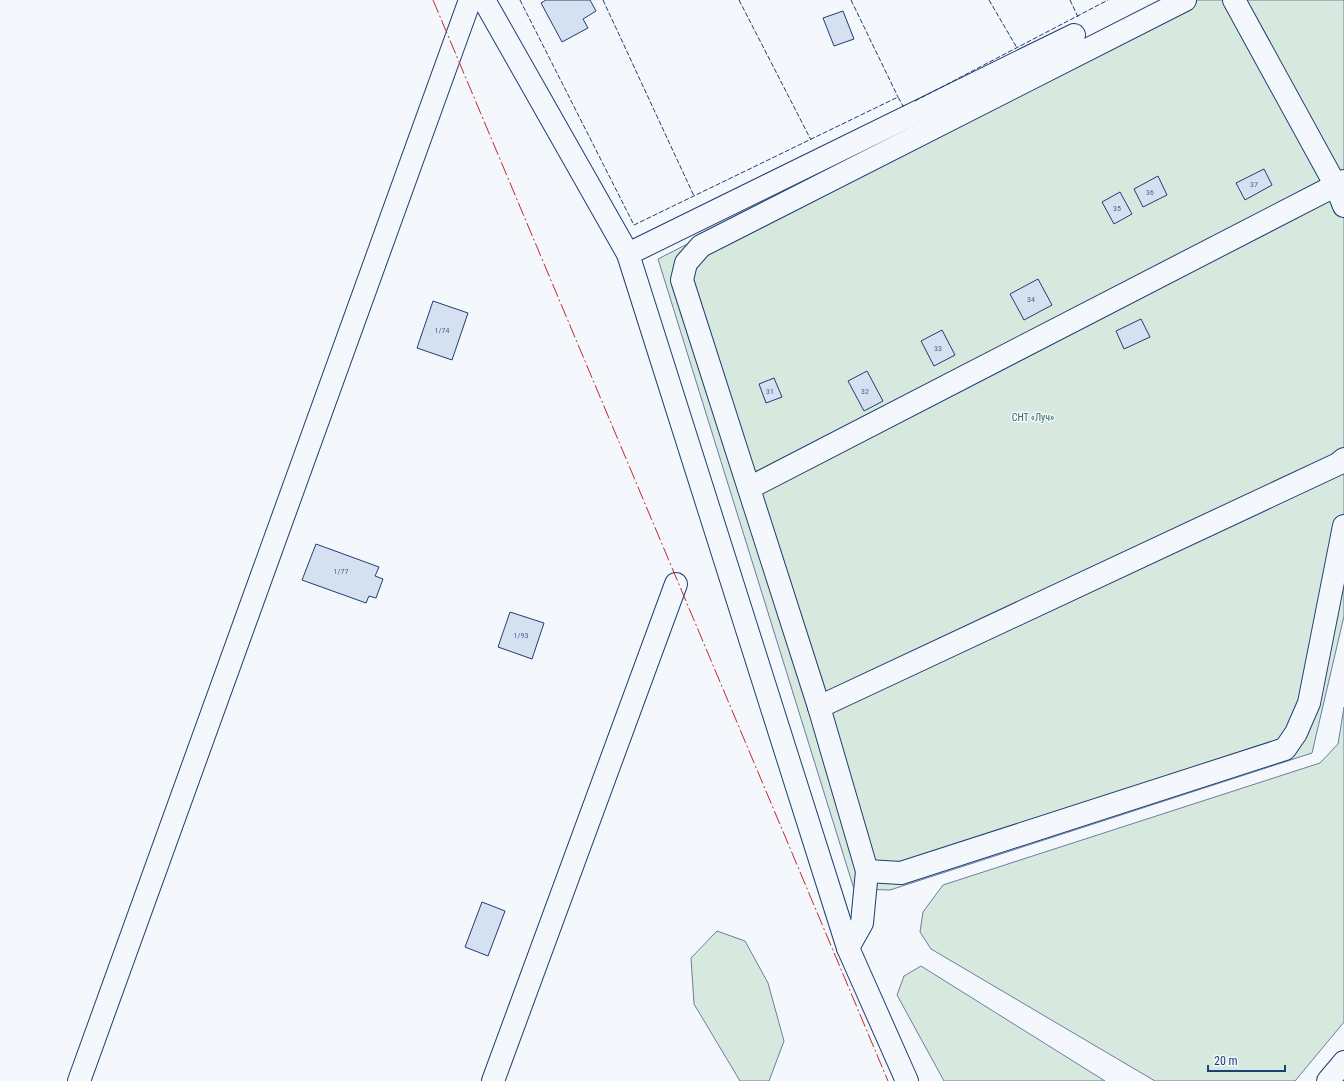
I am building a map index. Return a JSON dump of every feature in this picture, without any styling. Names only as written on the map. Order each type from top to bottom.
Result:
[{"type":"street","points":[[79,1081],[470,0]]},
{"type":"street","points":[[484,0],[628,254],[848,948],[907,1081]]},
{"type":"street","points":[[848,948],[862,923],[867,871],[819,707],[682,280],[686,263],[700,246],[1185,0]]},
{"type":"street","points":[[1234,0],[1340,184],[1344,206]]},
{"type":"street","points":[[628,254],[1074,35]]},
{"type":"street","points":[[749,488],[1340,184]]},
{"type":"street","points":[[819,707],[1338,464],[1344,459]]},
{"type":"street","points":[[867,871],[901,873],[1285,749],[1296,733],[1309,703],[1344,526]]},
{"type":"street","points":[[493,1081],[676,584]]},
{"type":"street","points":[[1328,1081],[1344,1062]]},
{"type":"green space","name":"СНТ «Луч»","points":[[1164,0],[1344,0],[1344,616],[1312,753],[890,890],[854,889],[658,259]]},
{"type":"green space","points":[[1344,707],[1344,1022],[1295,1081],[1155,1081],[931,949],[920,932],[923,912],[943,885],[1320,763],[1338,744]]},
{"type":"green space","points":[[717,931],[745,941],[768,983],[784,1041],[769,1081],[740,1081],[694,1004],[691,958]]},
{"type":"green space","points":[[921,966],[1105,1081],[944,1081],[897,995],[904,976]]},
{"type":"building","points":[[546,0],[590,0],[596,11],[583,19],[588,28],[562,42],[541,3]]},
{"type":"building","points":[[843,11],[854,39],[834,46],[823,18]]},
{"type":"building","points":[[1264,169],[1272,185],[1245,200],[1236,183]]},
{"type":"building","points":[[1158,176],[1167,195],[1143,207],[1134,189]]},
{"type":"building","points":[[1120,192],[1132,214],[1114,224],[1102,202]]},
{"type":"building","points":[[1038,279],[1052,305],[1024,320],[1010,294]]},
{"type":"building","points":[[433,301],[468,313],[452,360],[417,348]]},
{"type":"building","points":[[1141,319],[1150,337],[1124,349],[1116,331]]},
{"type":"building","points":[[942,330],[955,355],[934,366],[921,341]]},
{"type":"building","points":[[867,371],[883,401],[864,411],[848,381]]},
{"type":"building","points":[[774,378],[782,397],[766,403],[759,384]]},
{"type":"building","points":[[316,544],[379,567],[375,576],[383,579],[376,598],[369,596],[366,603],[302,580]]},
{"type":"building","points":[[510,612],[544,623],[532,659],[498,647]]},
{"type":"building","points":[[482,902],[505,911],[488,956],[465,947]]},
{"type":"fence","points":[[520,0],[634,225],[898,97],[903,106],[906,105]]},
{"type":"fence","points":[[603,0],[694,196]]},
{"type":"fence","points":[[739,0],[811,140]]},
{"type":"fence","points":[[851,0],[898,97]]},
{"type":"fence","points":[[989,0],[1017,48]]},
{"type":"fence","points":[[1070,0],[1078,17]]},
{"type":"fence","points":[[915,101],[1108,0]]},
{"type":"power","points":[[433,0],[888,1081]]}]
